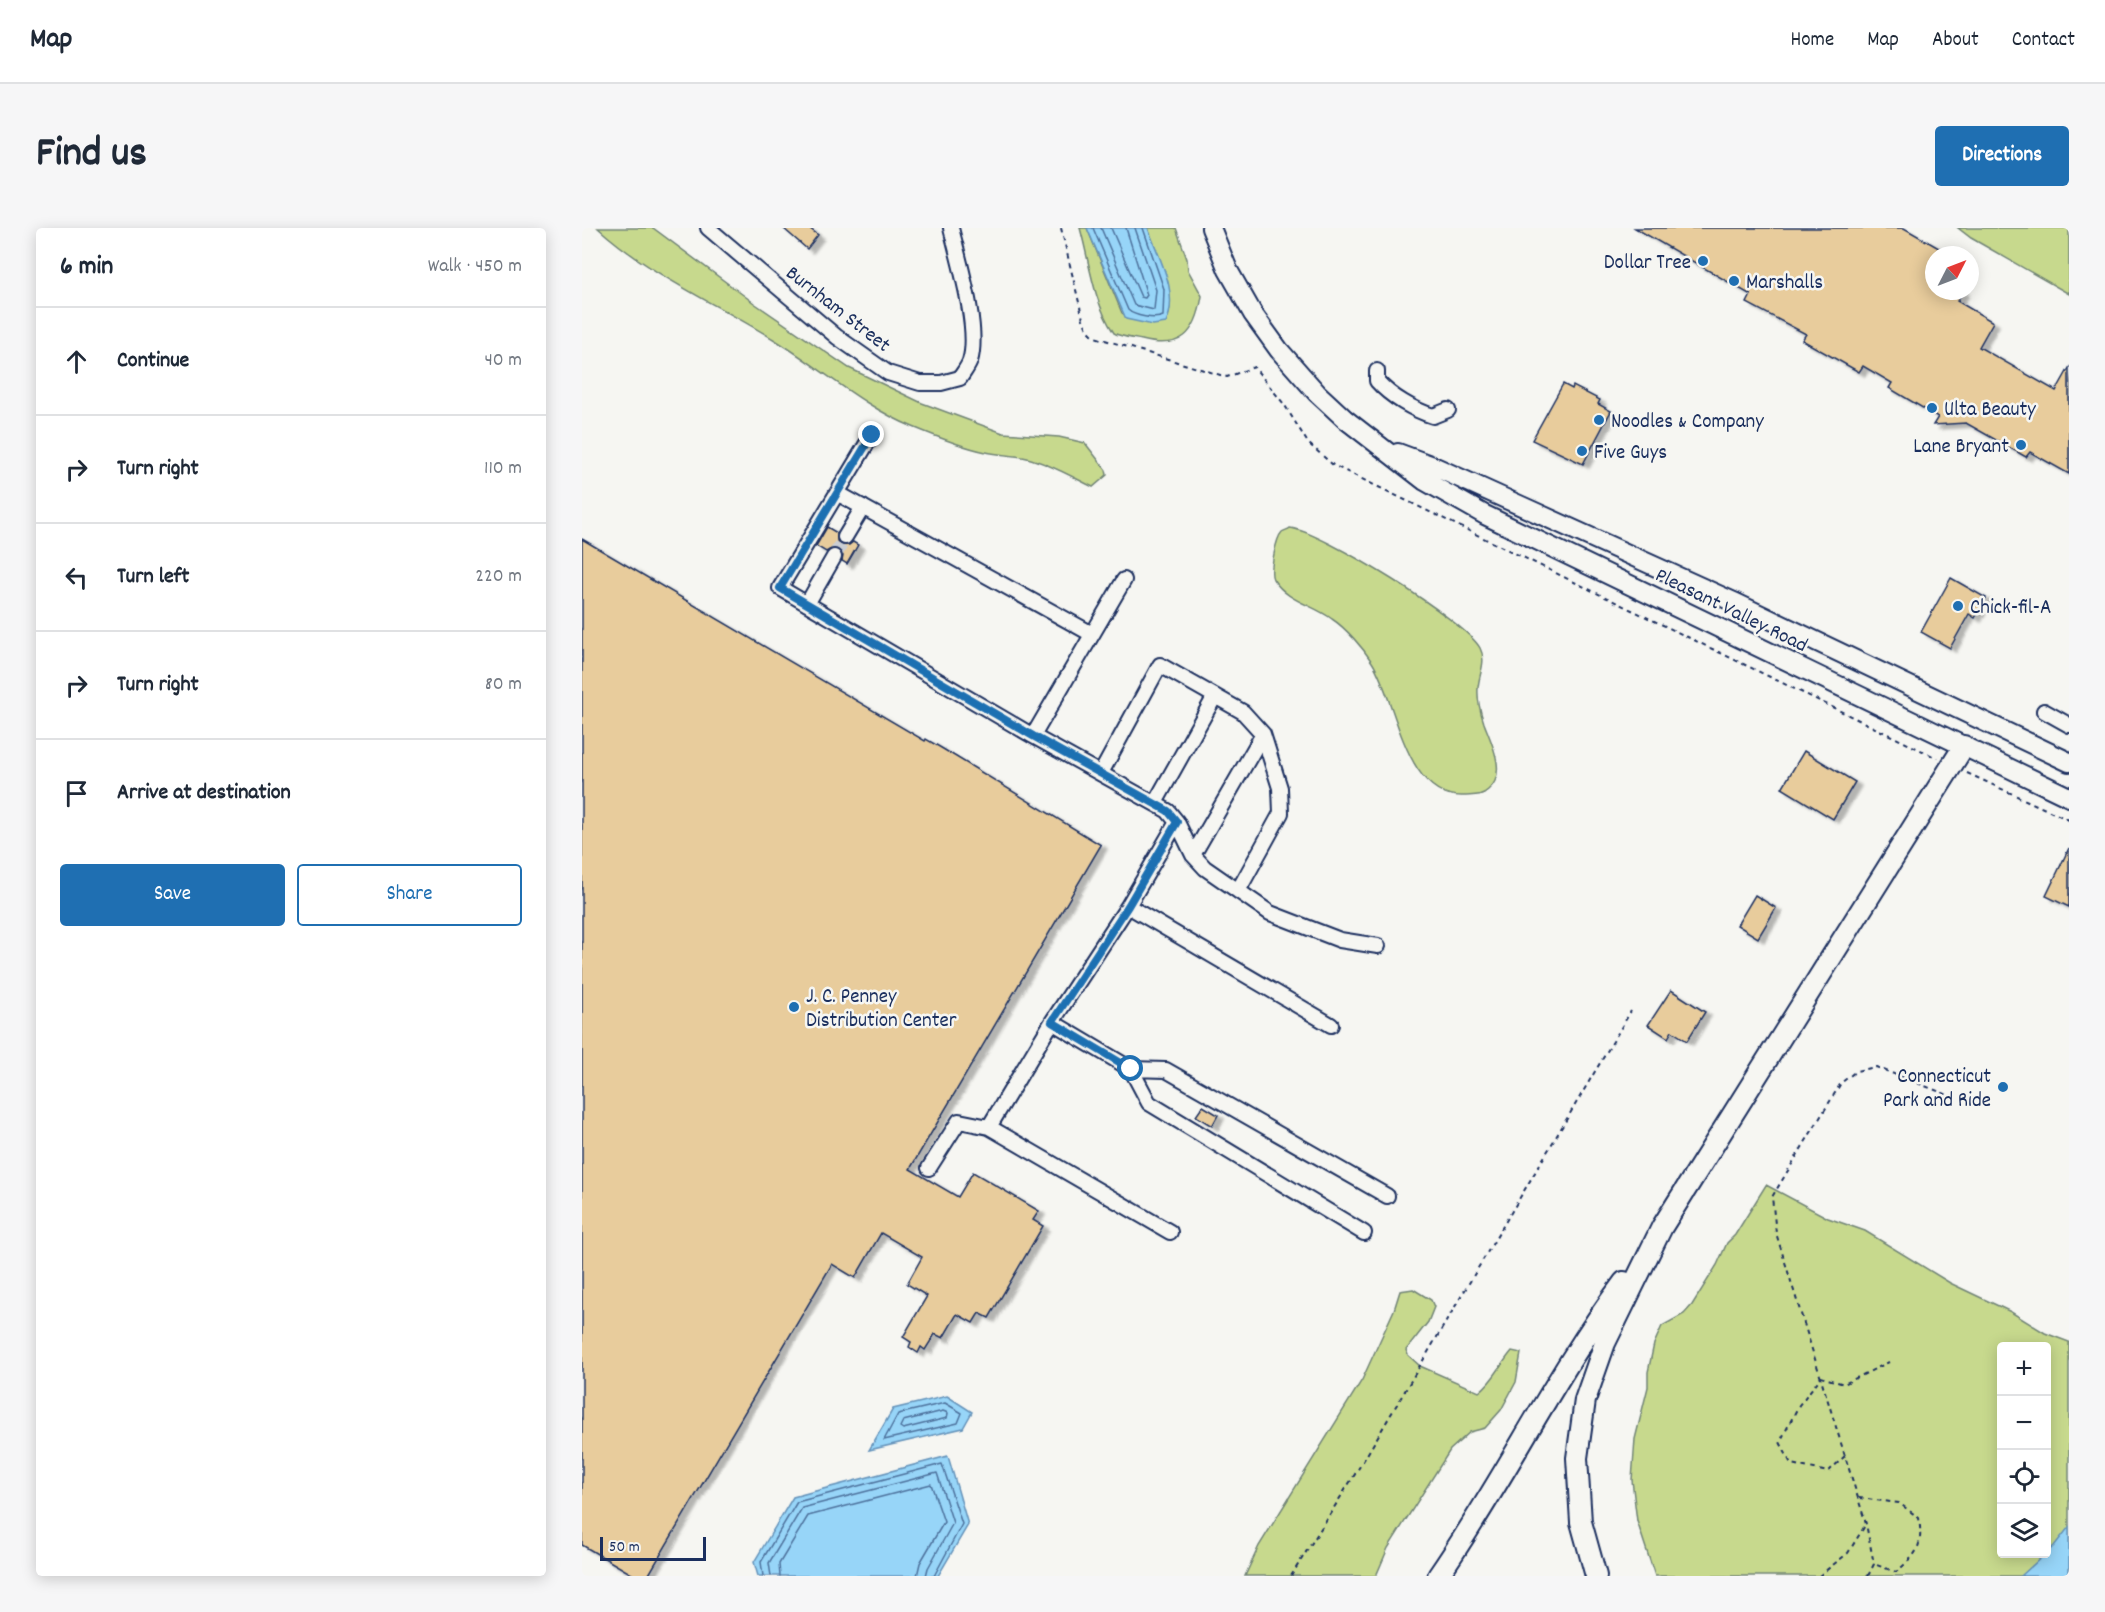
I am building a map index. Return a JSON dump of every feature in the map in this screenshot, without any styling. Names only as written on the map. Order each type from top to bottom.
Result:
[{"type":"highway","points":[[1438,1576],[1481,1511],[1600,1315],[1650,1249],[1964,746]]},
{"type":"highway","points":[[1596,1576],[1586,1544],[1578,1500],[1577,1458],[1581,1419],[1588,1388],[1605,1343],[1650,1249]]},
{"type":"main road","name":"Pleasant Valley Road","points":[[1211,228],[1242,296],[1279,350],[1328,404],[1425,481],[1485,515],[2069,797]]},
{"type":"main road","name":"Pleasant Valley Road","points":[[1385,448],[1432,466],[1711,591],[2069,762]]},
{"type":"main road","points":[[1678,608],[1690,582]]},
{"type":"main road","points":[[1698,617],[1711,591]]},
{"type":"main road","points":[[1964,746],[1979,720]]},
{"type":"street","name":"Burnham Street","points":[[708,228],[837,337],[888,373],[920,383],[941,383],[960,378],[970,361],[972,341],[969,308],[951,228]]},
{"type":"street","points":[[1377,371],[1377,381],[1385,390],[1424,413],[1433,416],[1448,410]]},
{"type":"street","points":[[872,435],[780,588],[1033,736],[1168,811],[1177,822],[1193,855],[1205,868],[1270,913],[1340,940],[1378,946]]},
{"type":"street","points":[[837,493],[1092,634]]},
{"type":"street","points":[[845,537],[863,507]]},
{"type":"street","points":[[807,604],[834,557]]},
{"type":"street","points":[[1033,736],[1124,580]]},
{"type":"street","points":[[1101,773],[1160,665],[1243,712],[1263,734],[1280,788],[1281,813],[1238,891]]},
{"type":"street","points":[[1155,803],[1215,696]]},
{"type":"street","points":[[2044,711],[2069,725]]},
{"type":"street","points":[[1193,855],[1263,734]]},
{"type":"street","points":[[989,1127],[1052,1022],[1128,906],[1177,822]]},
{"type":"street","points":[[1128,906],[1330,1025]]},
{"type":"street","points":[[1052,1022],[1131,1069],[1166,1070],[1387,1196]]},
{"type":"street","points":[[1131,1069],[1149,1103],[1364,1233]]},
{"type":"street","points":[[930,1168],[959,1121],[989,1127],[1170,1232]]},
{"type":"path","points":[[1061,228],[1083,319],[1087,329],[1095,337],[1227,377],[1254,367],[1284,404],[1308,443],[1333,465],[1913,746]]},
{"type":"path","points":[[1987,782],[2069,820]]},
{"type":"path","points":[[1290,1576],[1362,1463],[1631,1011]]},
{"type":"path","points":[[1868,1576],[1874,1564],[1866,1524],[1776,1233],[1772,1197],[1840,1083],[1856,1071],[1876,1067],[1948,1095]]},
{"type":"path","points":[[1821,1377],[1844,1384],[1889,1362]]},
{"type":"path","points":[[1821,1377],[1799,1405],[1780,1442],[1791,1464],[1809,1468],[1828,1472],[1845,1456]]},
{"type":"path","points":[[1858,1498],[1899,1503],[1919,1518],[1922,1540],[1911,1560],[1896,1572],[1874,1564]]},
{"type":"path","points":[[1819,1576],[1848,1553],[1866,1524]]},
{"type":"green space","points":[[598,228],[653,228],[754,303],[849,368],[922,403],[1003,433],[1059,437],[1085,443],[1106,470],[1107,475],[1093,487],[1036,461],[968,447],[894,418],[859,398],[775,340],[639,260]]},
{"type":"green space","points":[[1080,228],[1087,228],[1122,313],[1137,321],[1154,324],[1166,322],[1170,299],[1165,275],[1148,228],[1176,228],[1187,259],[1188,270],[1202,296],[1196,320],[1191,329],[1184,336],[1167,343],[1156,343],[1114,333],[1101,308]]},
{"type":"green space","points":[[1958,228],[2069,228],[2069,294],[1971,238]]},
{"type":"green space","points":[[1290,528],[1331,544],[1391,579],[1449,618],[1480,648],[1483,663],[1478,701],[1494,748],[1497,767],[1494,783],[1485,792],[1463,796],[1443,792],[1427,781],[1405,744],[1381,679],[1364,651],[1337,623],[1293,598],[1273,579],[1275,548],[1282,532]]},
{"type":"green space","points":[[1766,1185],[1828,1218],[1865,1231],[1950,1283],[2011,1312],[2045,1333],[2069,1342],[2069,1576],[1655,1576],[1637,1521],[1632,1480],[1635,1439],[1648,1387],[1648,1372],[1654,1344],[1662,1326],[1684,1314],[1692,1305],[1717,1265],[1727,1243],[1735,1235]]},
{"type":"green space","points":[[1413,1289],[1431,1300],[1434,1307],[1428,1322],[1406,1350],[1420,1366],[1479,1392],[1512,1351],[1521,1353],[1516,1382],[1501,1410],[1485,1428],[1470,1432],[1450,1450],[1388,1548],[1376,1576],[1245,1576],[1259,1546],[1362,1380],[1394,1310],[1400,1291]]},
{"type":"water","points":[[1087,228],[1148,228],[1169,287],[1170,311],[1166,323],[1153,325],[1126,319]]},
{"type":"water","points":[[947,1396],[972,1412],[963,1428],[869,1450],[893,1409]]},
{"type":"water","points":[[948,1456],[968,1525],[938,1576],[758,1576],[754,1562],[793,1497]]},
{"type":"water","points":[[2069,1527],[2069,1576],[2021,1576],[2041,1558],[2051,1558],[2051,1549]]},
{"type":"building","points":[[783,228],[809,228],[818,235],[807,249]]},
{"type":"building","points":[[1635,228],[1904,228],[1935,246],[1925,246],[1925,300],[1958,300],[1993,322],[1979,347],[2056,391],[2069,368],[2069,474],[2030,452],[2026,457],[1966,423],[1933,425],[1938,417],[1889,388],[1892,383],[1863,366],[1859,372],[1802,340],[1806,334],[1747,303],[1751,295]]},
{"type":"building","points":[[1563,384],[1572,389],[1573,386],[1600,400],[1598,404],[1611,411],[1583,464],[1532,440]]},
{"type":"building","points":[[827,527],[837,533],[837,541],[841,545],[849,545],[853,542],[858,545],[847,564],[842,561],[843,556],[839,550],[833,548],[826,552],[816,546]]},
{"type":"building","name":"J. C. Penney Distribution Center","points":[[582,539],[925,741],[926,739],[943,749],[1101,845],[910,1169],[958,1197],[973,1172],[1039,1211],[1033,1220],[1043,1226],[989,1318],[979,1313],[973,1323],[957,1314],[943,1338],[935,1334],[925,1350],[921,1347],[918,1353],[909,1347],[911,1342],[903,1337],[927,1296],[907,1284],[922,1257],[881,1233],[855,1278],[832,1264],[648,1576],[635,1576],[582,1545]]},
{"type":"building","name":"Chick-fil-A","points":[[1951,578],[1986,598],[1975,618],[1969,614],[1950,648],[1921,632]]},
{"type":"building","points":[[1804,751],[1855,782],[1833,819],[1782,788]]},
{"type":"building","points":[[2069,848],[2069,907],[2046,896]]},
{"type":"building","points":[[1755,895],[1776,908],[1758,938],[1737,925]]},
{"type":"building","points":[[1671,990],[1705,1012],[1687,1041],[1672,1031],[1668,1038],[1648,1025]]},
{"type":"building","points":[[1203,1106],[1218,1115],[1212,1126],[1196,1116]]},
{"type":"tunnel","points":[[834,557],[845,537]]},
{"type":"place","name":"Dollar Tree","points":[[1703,261]]},
{"type":"place","name":"Marshalls","points":[[1734,281]]},
{"type":"place","name":"Ulta Beauty","points":[[1932,408]]},
{"type":"place","name":"Noodles & Company","points":[[1599,420]]},
{"type":"place","name":"Lane Bryant","points":[[2021,445]]},
{"type":"place","name":"Five Guys","points":[[1582,451]]},
{"type":"place","name":"Chick-fil-A","points":[[1958,606]]},
{"type":"place","name":"J. C. Penney Distribution Center","points":[[794,1007]]},
{"type":"place","name":"Connecticut Park and Ride","points":[[2003,1087]]},
{"type":"route","points":[[872,435],[780,588],[1033,736],[1168,811],[1177,822],[1128,906],[1052,1022],[1131,1069]]}]
